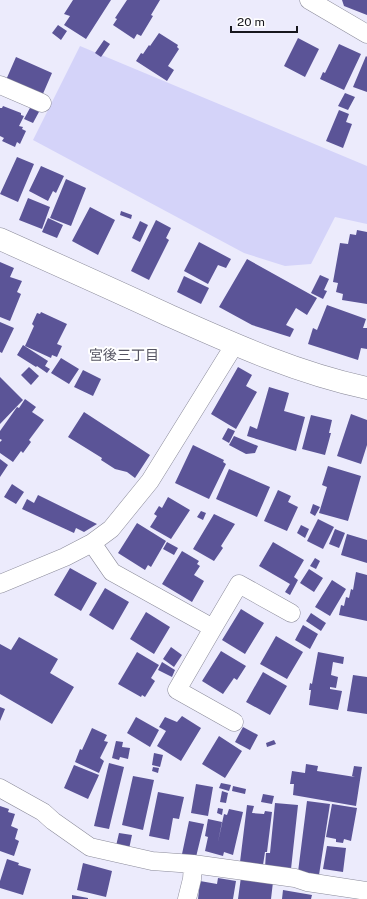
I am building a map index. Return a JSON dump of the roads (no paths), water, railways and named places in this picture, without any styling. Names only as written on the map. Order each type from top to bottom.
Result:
[{"type":"street","points":[[319,3],[367,34]]},
{"type":"street","points":[[0,85],[42,103]]},
{"type":"street","points":[[0,239],[280,363],[324,377],[367,388]]},
{"type":"street","points":[[0,584],[65,557],[92,543],[111,529],[150,481],[235,344]]},
{"type":"street","points":[[92,543],[112,572],[213,628]]},
{"type":"street","points":[[234,722],[177,690],[240,584],[291,613]]},
{"type":"street","points":[[0,788],[43,812],[53,821],[90,847],[152,861],[193,864],[295,878],[307,882],[367,891]]},
{"type":"street","points":[[187,899],[192,879],[193,864]]},
{"type":"district","name":"宮後三丁目","points":[[124,355]]}]
